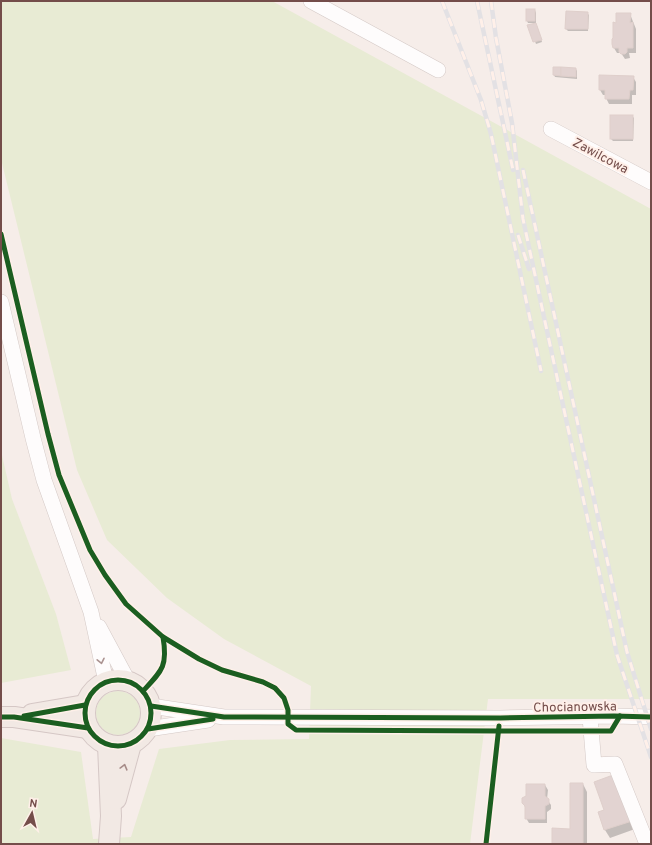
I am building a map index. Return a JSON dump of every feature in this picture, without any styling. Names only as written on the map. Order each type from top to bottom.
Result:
[{"type":"main road","points":[[117,680],[128,681],[136,685],[148,698],[151,718],[148,729],[140,738],[131,744],[119,747],[108,745],[93,736],[88,728],[84,717],[85,705],[96,687],[106,682],[117,680]]},
{"type":"main road","points":[[7,717],[85,705]]},
{"type":"main road","points":[[7,717],[88,728]]},
{"type":"main road","points":[[111,816],[131,744]]},
{"type":"main road","points":[[108,745],[111,816],[109,844]]},
{"type":"street","points":[[311,1],[438,70]]},
{"type":"street","name":"Zawilcowa","points":[[551,129],[651,182]]},
{"type":"street","points":[[1,302],[44,480],[91,612],[106,682]]},
{"type":"street","points":[[91,612],[128,681]]},
{"type":"street","points":[[150,706],[224,717]]},
{"type":"street","name":"Chocianowska","points":[[224,717],[500,718],[651,716]]},
{"type":"street","points":[[148,729],[224,717]]},
{"type":"street","points":[[590,717],[594,765],[615,764],[647,844]]},
{"type":"green space","points":[[1,1],[272,1],[651,209],[651,699],[488,699],[470,844],[1,844],[1,738],[81,752],[93,839],[131,837],[159,749],[230,740],[309,739],[311,686],[224,639],[167,598],[107,540],[77,470],[1,159]]},
{"type":"green space","points":[[1,451],[12,499],[56,614],[71,670],[1,683]]},
{"type":"green space","points":[[118,691],[130,695],[136,701],[140,713],[136,725],[130,731],[118,735],[106,731],[100,725],[96,713],[100,701],[106,695]]},
{"type":"building","points":[[526,9],[535,9],[535,21],[526,21]]},
{"type":"building","points":[[566,11],[588,12],[588,29],[565,29]]},
{"type":"building","points":[[616,13],[631,13],[630,23],[633,22],[633,48],[627,48],[627,52],[625,54],[621,54],[619,52],[619,48],[613,48],[612,44],[613,22],[616,23]]},
{"type":"building","points":[[536,23],[542,40],[533,42],[527,25]]},
{"type":"building","points":[[553,67],[561,67],[561,76],[553,75]]},
{"type":"building","points":[[561,67],[576,68],[576,77],[561,76]]},
{"type":"building","points":[[599,75],[634,76],[633,90],[630,90],[629,99],[605,99],[605,90],[599,90]]},
{"type":"building","points":[[610,115],[633,115],[633,139],[610,139]]},
{"type":"building","points":[[613,775],[623,804],[625,803],[632,821],[604,830],[598,812],[604,810],[594,782]]},
{"type":"building","points":[[570,783],[583,783],[583,844],[552,844],[552,828],[570,829]]},
{"type":"building","points":[[526,784],[545,784],[545,796],[549,799],[549,804],[545,806],[545,819],[525,819],[525,806],[522,803],[522,798],[526,796]]},
{"type":"railway","points":[[442,1],[481,100],[491,134],[541,371]]},
{"type":"railway","points":[[477,1],[513,170]]},
{"type":"railway","points":[[491,1],[496,38],[512,123],[523,219],[617,655],[651,757]]},
{"type":"railway","points":[[523,170],[627,652],[651,729]]},
{"type":"railway","points":[[518,235],[529,269]]},
{"type":"cycle path","points":[[1,234],[59,475],[90,550],[105,575],[126,604],[163,637],[199,659],[222,670],[263,682],[275,688],[284,698],[288,710],[288,724],[296,730],[611,731],[620,716]]},
{"type":"cycle path","points":[[143,691],[159,673],[164,662],[165,655],[163,637]]},
{"type":"cycle path","points":[[112,680],[124,680],[136,685],[146,695],[151,707],[151,713],[149,726],[136,741],[124,746],[112,746],[100,741],[90,731],[85,719],[85,707],[90,695],[100,685],[112,680]]},
{"type":"cycle path","points":[[24,716],[85,705]]},
{"type":"cycle path","points":[[151,706],[224,717],[651,717]]},
{"type":"cycle path","points":[[1,717],[14,717],[88,728]]},
{"type":"cycle path","points":[[148,729],[213,719]]},
{"type":"cycle path","points":[[486,844],[499,726]]}]
